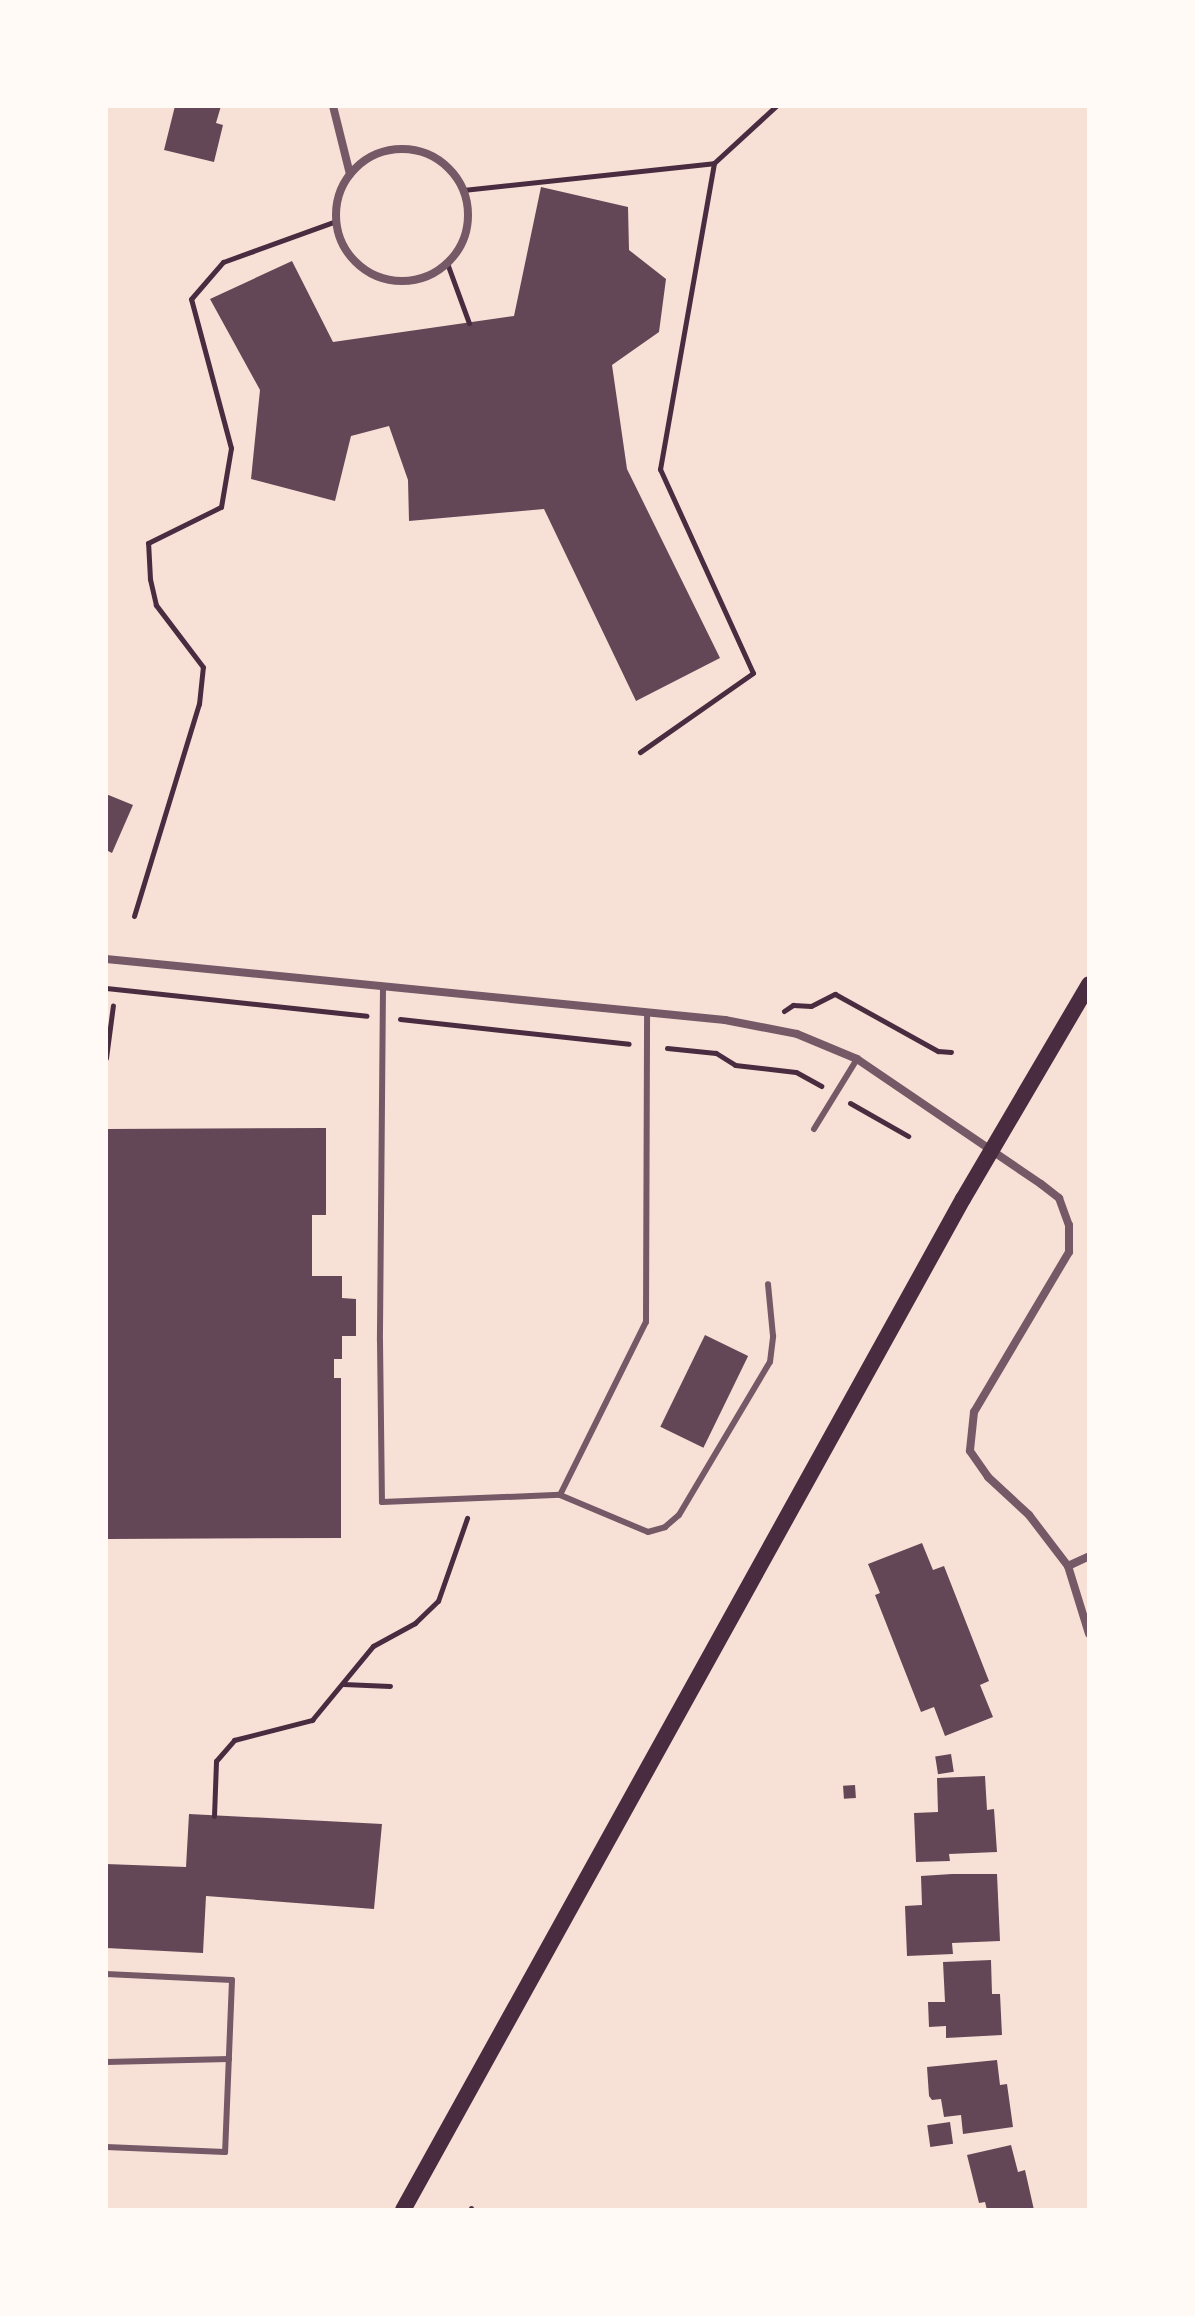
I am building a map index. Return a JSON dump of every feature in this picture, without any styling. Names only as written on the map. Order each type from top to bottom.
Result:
[{"type":"main road","points":[[403,2210],[992,1152],[1089,984]]},
{"type":"street","points":[[333,106],[350,174]]},
{"type":"street","points":[[411,149],[442,163],[463,190],[466,229],[459,247],[447,263],[415,280],[379,277],[349,255],[336,221],[341,188],[350,174],[377,154],[411,149]]},
{"type":"street","points":[[106,959],[647,1012],[760,1026],[797,1034],[857,1059],[1059,1198],[1069,1225],[1069,1252],[974,1412],[970,1451],[988,1477],[1029,1515],[1068,1566],[1089,1634]]},
{"type":"street","points":[[1068,1566],[1089,1556]]},
{"type":"lane","points":[[383,986],[382,1502],[560,1495],[648,1532],[665,1527],[679,1515],[770,1362],[773,1336],[768,1284]]},
{"type":"lane","points":[[560,1495],[646,1322],[647,1012]]},
{"type":"lane","points":[[814,1129],[857,1059]]},
{"type":"lane","points":[[106,1974],[232,1980],[225,2152],[106,2147]]},
{"type":"lane","points":[[106,2062],[229,2059]]},
{"type":"path","points":[[463,190],[714,163],[776,106]]},
{"type":"path","points":[[640,752],[753,673],[660,469],[714,163]]},
{"type":"path","points":[[134,916],[199,704],[203,667],[156,605],[150,579],[148,543],[221,507],[231,448],[191,299],[223,262],[336,221]]},
{"type":"path","points":[[447,263],[469,323]]},
{"type":"path","points":[[106,988],[716,1053],[735,1065]]},
{"type":"path","points":[[760,1026],[793,1005],[811,1006],[835,994],[938,1051],[951,1052]]},
{"type":"path","points":[[106,1058],[113,1005]]},
{"type":"path","points":[[214,1816],[216,1761],[234,1740],[312,1720],[373,1646],[415,1623],[438,1601],[474,1498]]},
{"type":"path","points":[[342,1684],[390,1686]]},
{"type":"building","points":[[175,106],[221,106],[216,123],[223,125],[214,162],[164,150]]},
{"type":"building","points":[[541,187],[628,207],[629,250],[666,279],[659,332],[612,365],[627,469],[720,658],[636,701],[544,509],[409,521],[408,480],[389,426],[351,436],[335,501],[251,479],[260,390],[210,299],[292,261],[333,342],[514,316]]},
{"type":"building","points":[[106,794],[133,805],[112,853],[106,850]]},
{"type":"building","points":[[326,1128],[326,1215],[312,1215],[312,1276],[342,1276],[342,1298],[356,1299],[356,1336],[342,1336],[342,1359],[334,1359],[334,1378],[341,1378],[341,1538],[106,1539],[106,1129]]},
{"type":"building","points":[[705,1335],[748,1356],[703,1448],[660,1427]]},
{"type":"building","points":[[922,1543],[933,1570],[944,1566],[989,1681],[980,1685],[993,1717],[945,1736],[934,1707],[921,1712],[875,1595],[880,1593],[868,1564]]},
{"type":"building","points":[[951,1754],[954,1772],[938,1774],[935,1757]]},
{"type":"building","points":[[985,1776],[987,1810],[994,1809],[997,1852],[949,1854],[950,1861],[916,1862],[914,1813],[938,1812],[937,1778]]},
{"type":"building","points":[[855,1785],[856,1798],[844,1799],[843,1786]]},
{"type":"building","points":[[189,1814],[382,1824],[374,1909],[206,1896],[203,1953],[106,1948],[106,1864],[186,1867]]},
{"type":"building","points":[[997,1874],[1000,1941],[952,1943],[953,1954],[907,1956],[905,1906],[922,1905],[921,1876]]},
{"type":"building","points":[[991,1960],[992,1994],[1000,1994],[1002,2035],[946,2038],[946,2026],[929,2027],[928,2002],[945,2002],[943,1962]]},
{"type":"building","points":[[997,2060],[1000,2085],[1007,2084],[1013,2127],[963,2134],[961,2115],[944,2117],[941,2099],[932,2100],[929,2096],[927,2067]]},
{"type":"building","points":[[950,2122],[953,2144],[930,2147],[927,2125]]},
{"type":"building","points":[[1011,2145],[1018,2172],[1025,2170],[1034,2210],[987,2210],[985,2202],[979,2203],[967,2155]]}]
